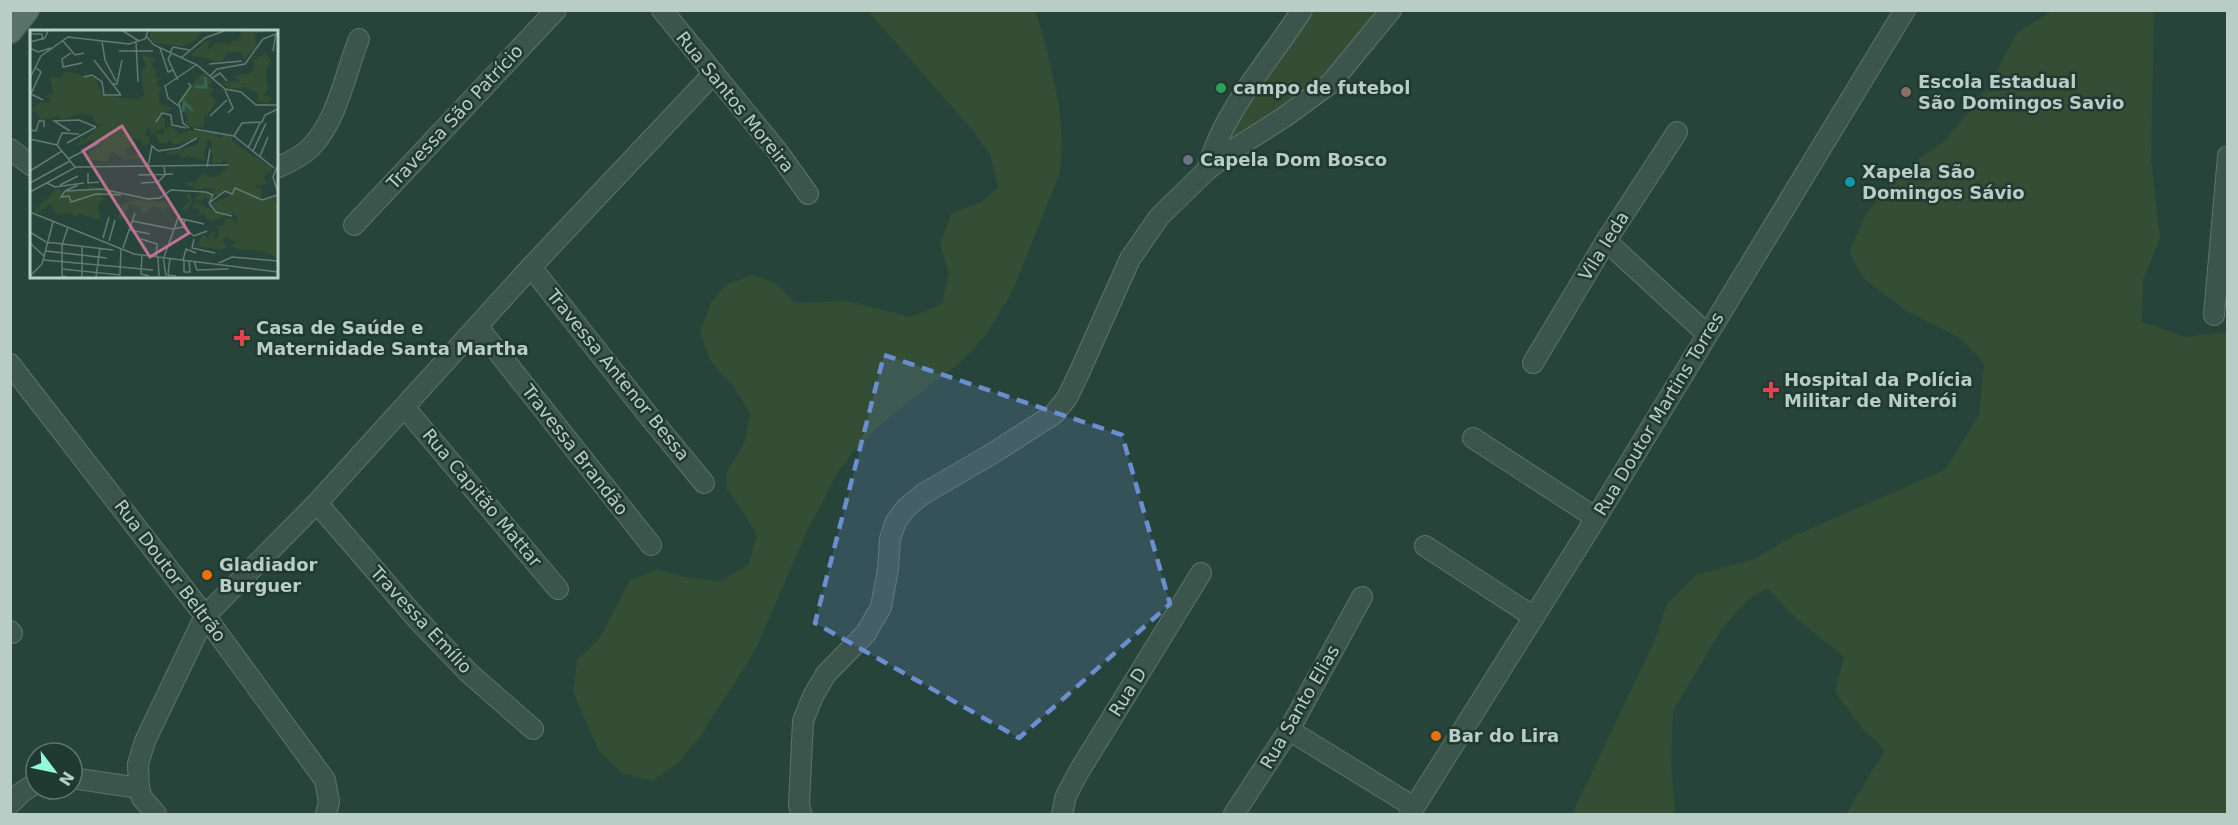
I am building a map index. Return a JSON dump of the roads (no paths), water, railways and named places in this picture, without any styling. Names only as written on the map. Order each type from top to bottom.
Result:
[{"type":"main road","points":[[10,31],[27,10]]},
{"type":"street","name":"Travessa São Patrício","points":[[354,225],[556,10]]},
{"type":"street","name":"Rua Santos Moreira","points":[[662,10],[778,152],[808,194]]},
{"type":"street","points":[[1207,170],[1213,147],[1225,126],[1302,10]]},
{"type":"street","points":[[801,814],[803,721],[813,696],[826,674],[866,633],[881,607],[888,569],[890,539],[896,521],[923,494],[1016,440],[1054,414],[1067,398],[1138,244],[1159,216],[1207,170],[1234,148],[1283,118],[1331,83],[1391,10]]},
{"type":"street","name":"Rua Doutor Martins Torres","points":[[1412,811],[1596,518],[1905,10]]},
{"type":"street","points":[[278,167],[303,154],[312,146],[328,123],[359,39]]},
{"type":"street","points":[[156,814],[146,804],[139,788],[138,764],[145,741],[205,616],[317,503],[531,267],[714,73]]},
{"type":"street","name":"Vila Ieda","points":[[1533,363],[1606,241],[1677,132]]},
{"type":"street","points":[[10,149],[30,164]]},
{"type":"street","points":[[2214,315],[2228,156]]},
{"type":"street","points":[[1606,241],[1707,334]]},
{"type":"street","name":"Travessa Antenor Bessa","points":[[531,267],[648,416],[704,483]]},
{"type":"street","name":"Travessa Brandão","points":[[477,327],[651,545]]},
{"type":"street","name":"Rua Doutor Beltrão","points":[[12,370],[205,616],[325,780],[329,802],[326,814]]},
{"type":"street","name":"Rua Capitão Mattar","points":[[405,408],[558,588]]},
{"type":"street","points":[[1473,438],[1596,518]]},
{"type":"street","name":"Travessa Emílio","points":[[317,503],[417,619],[469,673],[533,729]]},
{"type":"street","points":[[1425,546],[1534,617]]},
{"type":"street","name":"Rua D","points":[[1062,814],[1066,796],[1078,774],[1201,573]]},
{"type":"street","name":"Rua Santo Elias","points":[[1234,814],[1289,730],[1362,597]]},
{"type":"street","points":[[1289,730],[1412,811]]},
{"type":"street","points":[[84,780],[139,788]]},
{"type":"street","points":[[10,804],[24,793]]},
{"type":"place","name":"campo de futebol","points":[[1221,88]]},
{"type":"place","name":"Escola Estadual São Domingos Savio","points":[[1906,92]]},
{"type":"place","name":"Capela Dom Bosco","points":[[1188,160]]},
{"type":"place","name":"Xapela São Domingos Sávio","points":[[1850,182]]},
{"type":"place","name":"Casa de Saúde e Maternidade Santa Martha","points":[[242,338]]},
{"type":"place","name":"Hospital da Polícia Militar de Niterói","points":[[1771,390]]},
{"type":"place","name":"Gladiador Burguer","points":[[207,575]]},
{"type":"place","name":"Bar do Lira","points":[[1436,736]]}]
